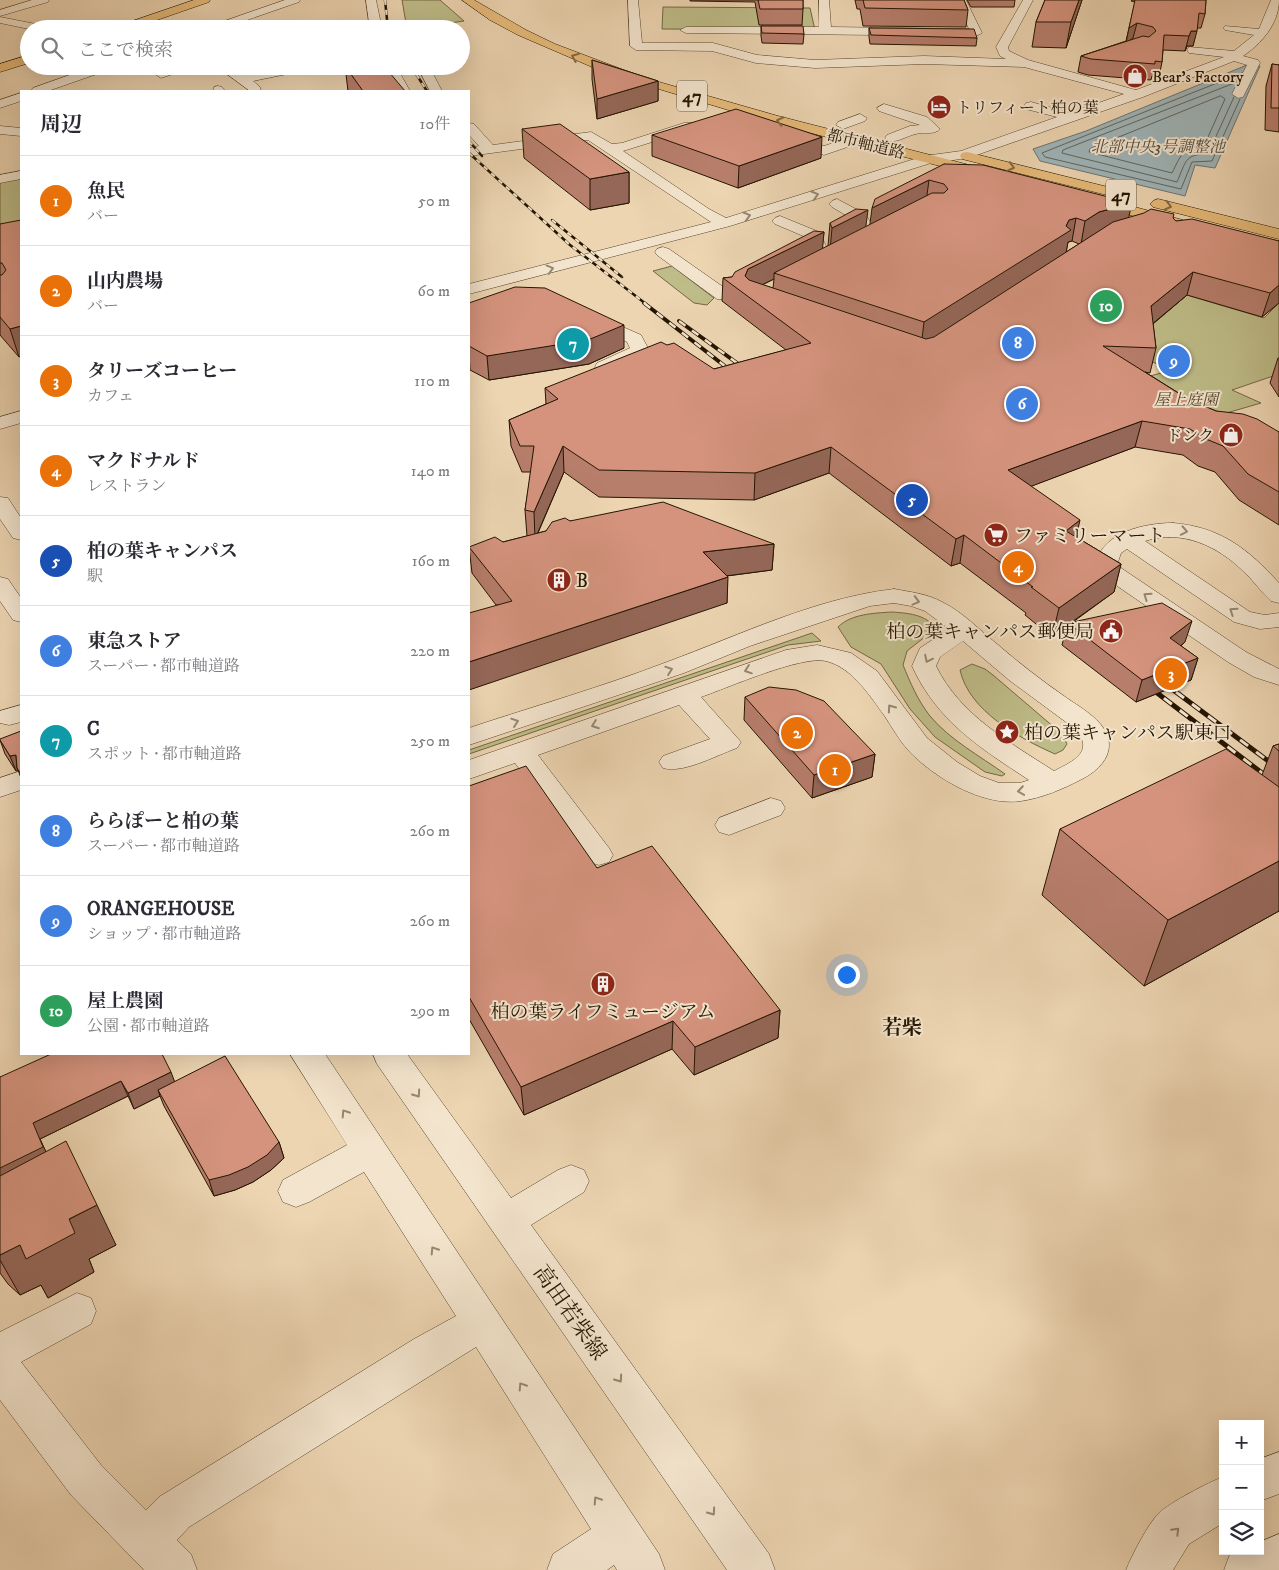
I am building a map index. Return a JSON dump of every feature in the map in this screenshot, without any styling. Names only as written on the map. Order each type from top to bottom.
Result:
[{"type":"main road","points":[[145,20],[204,0]]},
{"type":"main road","name":"都市軸道路","points":[[467,0],[499,22],[526,36],[608,70],[748,113],[929,159],[959,160],[1279,234]]},
{"type":"main road","name":"都市軸道路","points":[[490,0],[544,32],[631,67],[691,86],[892,138],[959,160],[1155,217],[1279,249]]},
{"type":"main road","points":[[0,68],[20,62]]},
{"type":"street","points":[[0,13],[44,0]]},
{"type":"street","points":[[239,20],[295,0]]},
{"type":"street","points":[[371,0],[374,20]]},
{"type":"street","points":[[633,0],[636,46],[713,47],[756,59],[815,64],[924,60],[1024,63]]},
{"type":"street","points":[[824,0],[825,30]]},
{"type":"street","points":[[679,30],[976,33],[961,0]]},
{"type":"street","points":[[1028,0],[1002,47],[1004,53],[1024,63],[1138,94]]},
{"type":"street","points":[[470,289],[528,284],[664,252],[780,221],[844,207],[1044,126],[1213,67],[1234,56],[1263,34],[1276,0]]},
{"type":"street","points":[[0,20],[20,24]]},
{"type":"street","points":[[1226,32],[1263,34]]},
{"type":"street","points":[[1193,50],[1234,56],[1254,63],[1238,94]]},
{"type":"street","points":[[1190,62],[1213,67]]},
{"type":"street","points":[[43,89],[82,75]]},
{"type":"street","points":[[237,75],[256,90]]},
{"type":"street","points":[[243,79],[263,75]]},
{"type":"street","points":[[395,75],[403,90]]},
{"type":"street","points":[[427,75],[435,90]]},
{"type":"street","points":[[43,89],[58,90]]},
{"type":"street","points":[[0,104],[20,97]]},
{"type":"street","points":[[1031,106],[1071,117]]},
{"type":"street","points":[[884,108],[922,120],[933,128],[914,129],[892,138]]},
{"type":"street","points":[[843,125],[860,118]]},
{"type":"street","points":[[1024,120],[1044,126]]},
{"type":"street","points":[[611,148],[623,147],[698,124]]},
{"type":"street","points":[[470,128],[489,149]]},
{"type":"street","points":[[810,129],[785,138],[824,151],[854,140]]},
{"type":"street","points":[[0,130],[20,140]]},
{"type":"street","points":[[470,152],[591,136],[704,212],[725,223]]},
{"type":"street","points":[[0,143],[20,140]]},
{"type":"street","points":[[470,302],[929,159]]},
{"type":"street","points":[[0,179],[20,175]]},
{"type":"street","points":[[844,207],[868,213],[879,219]]},
{"type":"street","points":[[844,207],[860,217],[863,223],[860,236],[876,235]]},
{"type":"street","points":[[1136,228],[1155,217]]},
{"type":"street","points":[[780,221],[800,237],[810,231],[817,239],[827,254],[816,266]]},
{"type":"street","points":[[1177,239],[1193,227]]},
{"type":"street","points":[[664,252],[724,295]]},
{"type":"street","points":[[505,263],[528,284]]},
{"type":"street","points":[[574,310],[635,339],[640,348],[637,353],[592,372]]},
{"type":"street","points":[[0,405],[20,400]]},
{"type":"street","points":[[0,423],[20,417]]},
{"type":"street","points":[[0,503],[20,532]]},
{"type":"street","points":[[1279,596],[1250,564],[1234,552],[1195,533],[1177,529],[1154,531],[1128,539],[1114,546],[1107,562],[1112,572],[1236,657],[1263,672],[1279,677]]},
{"type":"street","points":[[1128,539],[1242,617],[1260,623],[1272,623],[1279,620]]},
{"type":"street","points":[[0,584],[20,614]]},
{"type":"street","points":[[470,737],[675,668],[741,641],[832,610],[868,599],[894,596],[916,600],[933,606],[965,629],[1018,676],[1083,722],[1094,733],[1097,744],[1095,755],[1089,763],[1052,783],[1020,792],[997,792],[970,782],[947,768],[918,744],[868,676],[842,658],[817,652],[795,655],[470,770]]},
{"type":"street","points":[[832,610],[827,623],[829,633],[842,658]]},
{"type":"street","points":[[965,629],[929,653],[924,666],[929,681],[949,707],[976,730],[1052,783]]},
{"type":"street","points":[[673,762],[718,751],[728,742],[683,694]]},
{"type":"street","points":[[520,751],[599,855]]},
{"type":"street","points":[[0,788],[20,780]]},
{"type":"street","points":[[729,825],[771,808]]},
{"type":"street","points":[[308,1055],[643,1570]]},
{"type":"street","name":"高田若柴線","points":[[390,1055],[754,1570]]},
{"type":"street","points":[[296,1191],[369,1151]]},
{"type":"street","points":[[506,1220],[571,1181]]},
{"type":"street","points":[[77,1311],[2,1370],[86,1480],[175,1570]]},
{"type":"street","points":[[146,1541],[174,1512],[481,1322]]},
{"type":"street","points":[[1264,1479],[1279,1473]]},
{"type":"street","points":[[1148,1570],[1174,1529],[1219,1501]]},
{"type":"street","points":[[569,1570],[620,1535]]},
{"type":"street","points":[[1246,1570],[1279,1556]]},
{"type":"green space","points":[[402,0],[440,0],[463,20],[405,20]]},
{"type":"green space","points":[[663,7],[810,8],[815,30],[662,29]]},
{"type":"green space","points":[[0,180],[20,180],[20,230],[0,234]]},
{"type":"green space","points":[[672,266],[714,298],[707,305],[694,303],[653,271]]},
{"type":"green space","name":"屋上庭園","points":[[1187,295],[1264,318],[1279,303],[1279,374],[1232,390],[1261,403],[1206,419],[1143,378],[1161,373],[1174,373],[1132,351],[1145,330]]},
{"type":"green space","points":[[892,612],[922,617],[932,624],[935,629],[907,651],[903,665],[915,691],[930,716],[956,740],[1005,774],[1002,776],[985,772],[935,737],[910,709],[881,664],[851,647],[838,627],[849,619],[856,617]]},
{"type":"green space","points":[[812,633],[821,641],[788,645],[470,754],[470,750]]},
{"type":"green space","points":[[972,664],[985,669],[993,675],[1062,734],[1067,744],[1063,750],[1055,754],[1026,740],[997,721],[985,710],[965,685],[960,670]]},
{"type":"water","name":"北部中央3号調整池","points":[[1247,65],[1260,66],[1215,168],[1195,165],[1185,196],[1040,161],[1033,149],[1086,131]]},
{"type":"building","points":[[758,0],[803,0],[803,9],[760,9]]},
{"type":"building","points":[[863,0],[964,0],[968,10],[865,8]]},
{"type":"building","points":[[1045,0],[1079,0],[1071,22],[1036,22]]},
{"type":"building","points":[[1135,0],[1206,0],[1205,14],[1199,13],[1197,31],[1191,31],[1189,36],[1164,35],[1162,62],[1155,61],[1155,64],[1091,59],[1081,56],[1143,36],[1149,37],[1156,31],[1153,27],[1137,23],[1129,28]]},
{"type":"building","points":[[761,26],[803,26],[804,34],[762,33]]},
{"type":"building","points":[[869,28],[974,29],[977,38],[871,35]]},
{"type":"building","points":[[592,60],[658,81],[597,99]]},
{"type":"building","points":[[1272,64],[1279,65],[1279,108],[1271,108]]},
{"type":"building","points":[[351,75],[392,75],[404,90],[362,90]]},
{"type":"building","points":[[736,109],[822,137],[739,166],[652,135]]},
{"type":"building","points":[[560,124],[629,172],[590,179],[522,129]]},
{"type":"building","points":[[944,164],[983,165],[1132,203],[1099,212],[1085,221],[1076,218],[1069,220],[1066,226],[1071,230],[924,322],[774,273],[932,193],[944,193],[948,189],[944,184],[929,180],[872,208],[875,199]]},
{"type":"building","points":[[856,209],[868,210],[832,228],[830,223]]},
{"type":"building","points":[[1151,209],[1174,214],[1173,218],[1176,221],[1192,219],[1279,241],[1279,285],[1270,293],[1193,272],[1151,306],[1156,348],[1103,346],[1188,399],[1216,411],[1243,414],[1257,419],[1279,432],[1279,492],[1248,474],[1223,446],[1206,439],[1190,429],[1142,421],[1008,470],[1080,520],[1066,531],[1121,564],[1059,608],[964,535],[956,539],[831,447],[755,473],[599,470],[563,446],[534,512],[525,510],[534,446],[520,446],[509,420],[558,399],[545,388],[661,342],[667,345],[674,343],[714,369],[811,343],[723,278],[732,277],[735,272],[814,231],[824,232],[748,269],[745,276],[749,280],[926,339],[934,337],[1113,222],[1144,213]]},
{"type":"building","points":[[20,220],[20,326],[10,329],[0,317],[0,275],[6,270],[2,263],[0,263],[0,224]]},
{"type":"building","points":[[515,287],[545,288],[624,325],[588,340],[487,356],[470,347],[470,303]]},
{"type":"building","points":[[663,502],[774,544],[703,552],[728,577],[470,662],[470,613],[512,601],[470,547],[495,537],[503,542],[546,531],[552,522],[565,518],[570,521]]},
{"type":"building","points":[[1162,603],[1192,621],[1170,638],[1198,658],[1142,680],[1068,623]]},
{"type":"building","points":[[769,687],[796,690],[824,701],[875,754],[814,775],[745,697]]},
{"type":"building","points":[[20,731],[20,772],[17,768],[16,755],[10,756],[0,739]]},
{"type":"building","points":[[1279,744],[1279,751],[1273,746]]},
{"type":"building","points":[[1226,749],[1279,787],[1279,861],[1168,920],[1060,829]]},
{"type":"building","name":"柏の葉ライフミュージアム","points":[[526,766],[597,868],[652,846],[780,1010],[695,1047],[673,1021],[521,1087],[470,999],[470,786]]},
{"type":"building","points":[[49,1055],[162,1055],[171,1072],[128,1093],[121,1081],[33,1123],[43,1147],[0,1168],[0,1077]]},
{"type":"building","points":[[225,1056],[279,1142],[267,1155],[248,1167],[229,1175],[209,1180],[158,1090]]},
{"type":"building","points":[[66,1141],[97,1205],[69,1219],[75,1233],[26,1259],[20,1245],[0,1255],[0,1176]]},
{"type":"railway","points":[[385,0],[387,20]]},
{"type":"railway","points":[[417,75],[426,90]]},
{"type":"railway","points":[[470,142],[482,156]]},
{"type":"railway","points":[[470,154],[570,245],[646,304]]},
{"type":"railway","points":[[552,220],[622,277]]},
{"type":"railway","points":[[644,303],[735,374]]},
{"type":"railway","points":[[679,321],[748,371]]},
{"type":"railway","points":[[1160,680],[1279,769]]},
{"type":"railway","points":[[1148,686],[1279,786]]},
{"type":"place","name":"Bear’s Factory","points":[[1135,76]]},
{"type":"place","name":"トリフィート柏の葉","points":[[939,107]]},
{"type":"place","name":"屋上農園","points":[[1106,306]]},
{"type":"place","name":"ららぽーと柏の葉","points":[[1018,343]]},
{"type":"place","name":"C","points":[[573,344]]},
{"type":"place","name":"ORANGEHOUSE","points":[[1174,361]]},
{"type":"place","name":"東急ストア","points":[[1022,404]]},
{"type":"place","name":"ドンク","points":[[1231,435]]},
{"type":"place","name":"柏の葉キャンパス","points":[[912,500]]},
{"type":"place","name":"ファミリーマート","points":[[996,535]]},
{"type":"place","name":"マクドナルド","points":[[1018,567]]},
{"type":"place","name":"B","points":[[559,580]]},
{"type":"place","name":"柏の葉キャンパス郵便局","points":[[1111,631]]},
{"type":"place","name":"タリーズコーヒー","points":[[1171,674]]},
{"type":"place","name":"柏の葉キャンパス駅東口","points":[[1007,732]]},
{"type":"place","name":"山内農場","points":[[797,733]]},
{"type":"place","name":"魚民","points":[[835,770]]},
{"type":"place","name":"柏の葉ライフミュージアム","points":[[603,984]]},
{"type":"district","name":"若柴","points":[[902,1027]]}]
